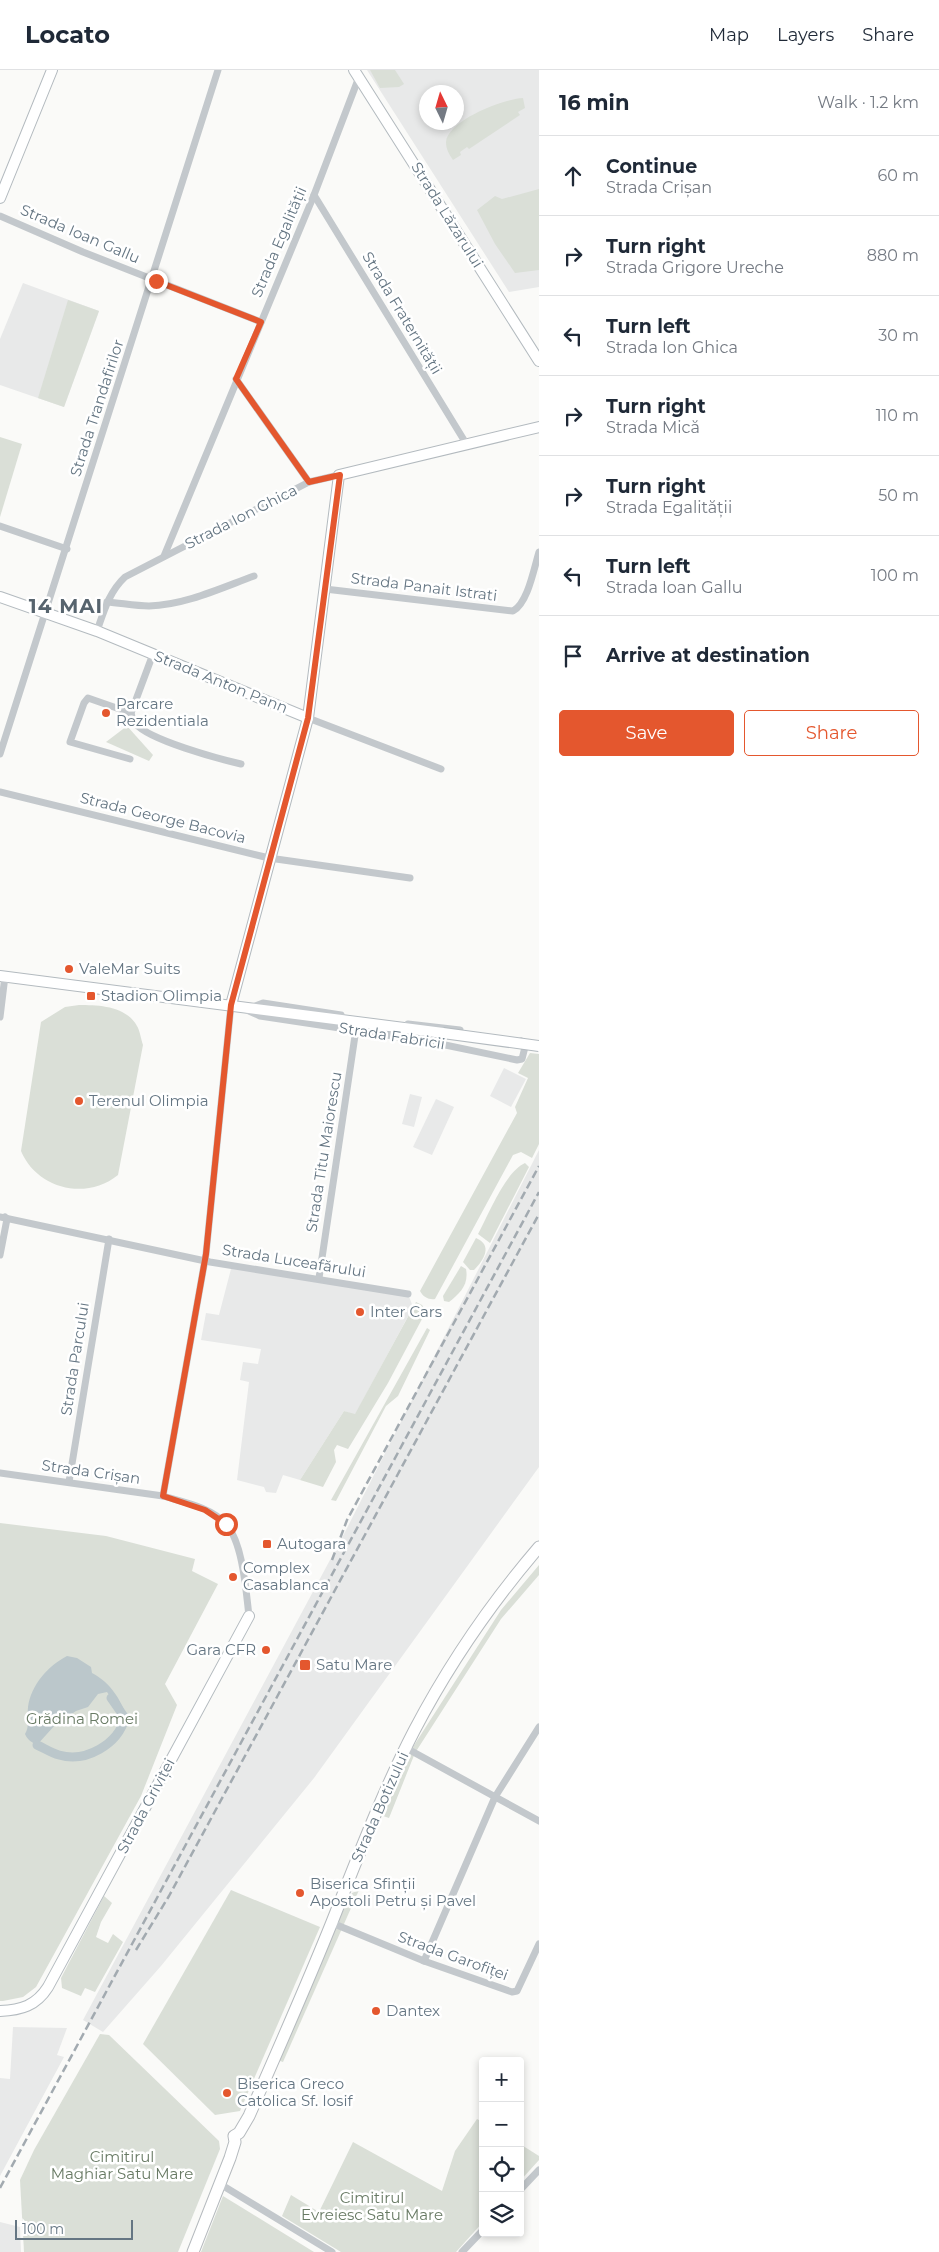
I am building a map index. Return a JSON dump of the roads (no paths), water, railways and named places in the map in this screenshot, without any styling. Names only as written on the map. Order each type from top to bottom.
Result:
[{"type":"main road","name":"Strada Botizului","points":[[193,2252],[230,2158],[240,2139],[332,1923],[368,1830],[406,1748],[436,1691],[474,1633],[502,1592],[539,1547]]},
{"type":"street","points":[[0,198],[52,70]]},
{"type":"street","name":"Strada Trandafirilor","points":[[0,754],[67,549],[218,70]]},
{"type":"street","name":"Strada Egalității","points":[[164,556],[314,195],[357,74]]},
{"type":"street","name":"Strada Lăzarului","points":[[357,74],[539,361]]},
{"type":"street","name":"Strada Fraternității","points":[[314,195],[467,445]]},
{"type":"street","name":"Strada Ioan Gallu","points":[[0,216],[261,322]]},
{"type":"street","points":[[236,379],[309,482]]},
{"type":"street","name":"Strada Ion Ghica","points":[[97,632],[107,602],[115,586],[125,577],[309,482],[539,427]]},
{"type":"street","points":[[163,1496],[205,1261],[231,1005],[308,718],[340,475]]},
{"type":"street","points":[[0,526],[67,549]]},
{"type":"street","name":"Strada Panait Istrati","points":[[325,589],[513,611],[518,608],[525,597],[539,552]]},
{"type":"street","points":[[107,602],[150,606],[169,603],[212,592],[254,576]]},
{"type":"street","name":"Strada Anton Pann","points":[[0,597],[97,632],[441,770]]},
{"type":"street","points":[[153,654],[131,713],[135,724],[155,735],[220,759],[241,764]]},
{"type":"street","points":[[130,759],[70,742],[84,703],[88,698],[131,713]]},
{"type":"street","name":"Strada George Bacovia","points":[[0,792],[269,858],[410,878]]},
{"type":"street","points":[[0,1017],[3,976]]},
{"type":"street","name":"Strada Fabricii","points":[[3,976],[539,1046]]},
{"type":"street","name":"Strada Fabricii","points":[[263,1004],[519,1039],[525,1047],[522,1059],[517,1060],[356,1029],[260,1016],[246,1009],[263,1004]]},
{"type":"street","name":"Strada Titu Maiorescu","points":[[319,1278],[356,1029]]},
{"type":"street","points":[[519,1039],[539,1042]]},
{"type":"street","points":[[0,1255],[2,1217]]},
{"type":"street","name":"Strada Luceafărului","points":[[2,1217],[205,1261],[319,1278],[408,1294]]},
{"type":"street","name":"Strada Parcului","points":[[69,1482],[109,1239]]},
{"type":"street","name":"Strada Crișan","points":[[0,1473],[163,1496],[205,1510],[226,1524],[234,1538],[241,1564],[249,1616]]},
{"type":"street","name":"Strada Griviței","points":[[0,2011],[30,2006],[43,1995],[249,1616]]},
{"type":"street","points":[[424,1961],[495,1798],[539,1727]]},
{"type":"street","points":[[406,1748],[495,1798],[539,1820]]},
{"type":"street","name":"Strada Garofiței","points":[[332,1923],[424,1961],[512,1992],[517,1992],[539,1944]]},
{"type":"street","points":[[524,2186],[539,2170]]},
{"type":"street","points":[[220,2184],[332,2252]]},
{"type":"street","points":[[462,2252],[479,2234]]},
{"type":"waterway","points":[[37,1745],[56,1754],[69,1757],[90,1754],[100,1749],[116,1736],[125,1718],[111,1698]]},
{"type":"railway","points":[[332,1560],[347,1520],[539,1166]]},
{"type":"railway","points":[[0,2188],[539,1192]]},
{"type":"railway","points":[[136,1950],[169,1896],[539,1214]]},
{"type":"place","name":"Parcare Rezidentiala","points":[[106,713]]},
{"type":"place","name":"ValeMar Suits","points":[[69,969]]},
{"type":"place","name":"Stadion Olimpia","points":[[91,996]]},
{"type":"place","name":"Terenul Olimpia","points":[[79,1101]]},
{"type":"place","name":"Inter Cars","points":[[360,1312]]},
{"type":"place","name":"Autogara","points":[[267,1544]]},
{"type":"place","name":"Complex Casablanca","points":[[233,1577]]},
{"type":"place","name":"Gara CFR","points":[[266,1650]]},
{"type":"place","name":"Satu Mare","points":[[305,1665]]},
{"type":"place","name":"Biserica Sfinții Apostoli Petru și Pavel","points":[[300,1893]]},
{"type":"place","name":"Dantex","points":[[376,2011]]},
{"type":"place","name":"Biserica Greco Catolica Sf. Iosif","points":[[227,2093]]},
{"type":"district","name":"14 MAI","points":[[66,606]]},
{"type":"park label","name":"Grădina Romei","points":[[82,1719]]},
{"type":"park label","name":"Cimitirul Maghiar Satu Mare","points":[[122,2166]]},
{"type":"park label","name":"Cimitirul Evreiesc Satu Mare","points":[[372,2206]]}]
